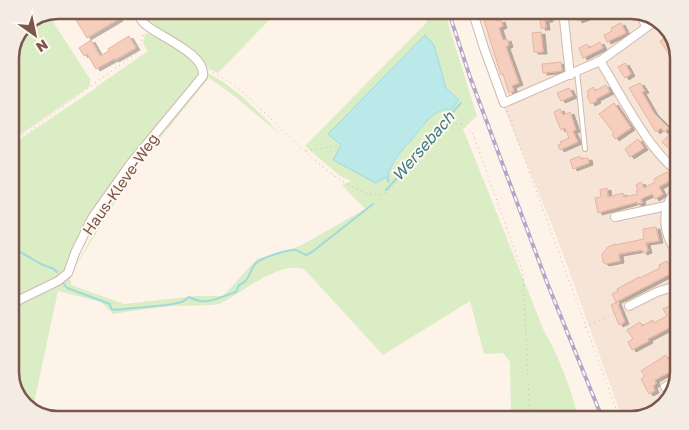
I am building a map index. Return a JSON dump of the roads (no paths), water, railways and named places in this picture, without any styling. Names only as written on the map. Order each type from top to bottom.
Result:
[{"type":"street","name":"Haus-Kleve-Weg","points":[[19,300],[58,282],[68,273],[75,253],[92,218],[131,163],[203,76],[202,66],[193,57],[146,25],[141,19]]},
{"type":"street","points":[[475,19],[504,103],[600,61],[651,24]]},
{"type":"street","points":[[565,19],[574,73]]},
{"type":"street","points":[[600,61],[650,143],[670,165]]},
{"type":"street","points":[[670,201],[666,206],[664,221],[666,235],[670,241]]},
{"type":"street","points":[[615,217],[666,206]]},
{"type":"street","points":[[629,306],[670,288]]},
{"type":"lane","points":[[641,20],[645,29]]},
{"type":"lane","points":[[574,73],[585,149]]},
{"type":"water","points":[[425,35],[434,45],[446,88],[459,100],[450,111],[447,109],[432,116],[404,147],[388,173],[389,182],[386,177],[376,183],[333,160],[341,145],[328,134]]},
{"type":"waterway","name":"Wersebach","points":[[386,190],[461,103]]},
{"type":"waterway","name":"Wersebach","points":[[64,284],[67,288],[110,304],[113,310],[167,305],[182,302],[189,297],[202,301],[213,300],[236,292],[239,285],[247,279],[255,264],[263,259],[292,250],[306,255],[312,252],[373,204]]},
{"type":"waterway","name":"Wersebach","points":[[19,251],[57,272]]},
{"type":"railway","points":[[451,19],[470,77],[546,280],[599,411]]}]
